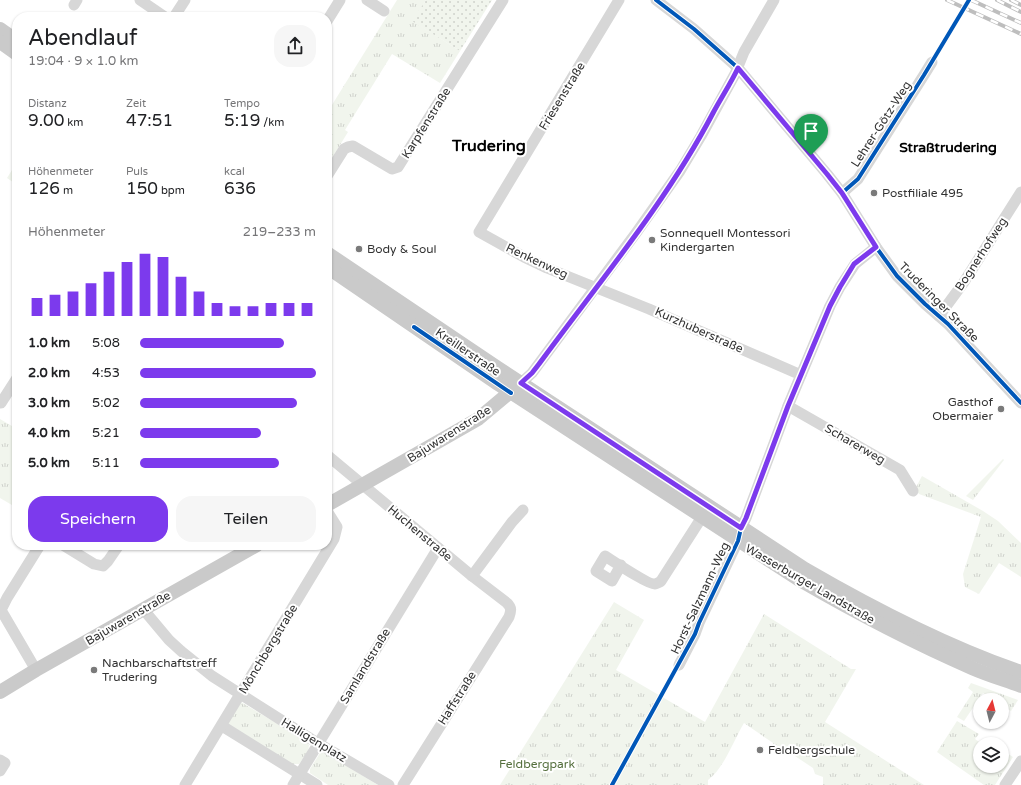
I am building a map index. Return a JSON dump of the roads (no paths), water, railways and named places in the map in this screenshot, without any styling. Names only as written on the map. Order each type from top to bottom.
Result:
[{"type":"main road","points":[[0,29],[12,37]]},
{"type":"main road","points":[[0,42],[12,50]]},
{"type":"main road","name":"Kreillerstraße","points":[[332,257],[516,388]]},
{"type":"main road","name":"Kreillerstraße","points":[[332,270],[455,356],[516,388]]},
{"type":"main road","name":"Bajuwarenstraße","points":[[332,502],[478,419],[516,388]]},
{"type":"main road","name":"Wasserburger Landstraße","points":[[516,388],[702,517],[740,534],[853,597],[947,643],[1021,672]]},
{"type":"main road","name":"Wasserburger Landstraße","points":[[516,388],[740,534],[798,580],[894,632],[974,669],[1021,686]]},
{"type":"main road","name":"Bajuwarenstraße","points":[[0,692],[36,670],[248,550]]},
{"type":"street","points":[[140,0],[158,12]]},
{"type":"street","points":[[177,12],[185,0]]},
{"type":"street","points":[[332,13],[340,0]]},
{"type":"street","points":[[367,0],[384,11]]},
{"type":"street","name":"Karpfenstraße","points":[[332,168],[344,149],[348,146],[353,146],[392,169],[398,168],[503,0]]},
{"type":"street","name":"Friesenstraße","points":[[478,232],[619,0]]},
{"type":"street","name":"Truderinger Straße","points":[[656,0],[694,29],[738,68],[842,193],[876,247],[905,285],[940,316],[966,342],[1021,403]]},
{"type":"street","name":"Bajuwarenstraße","points":[[516,388],[532,373],[596,288],[680,171],[704,131],[738,68],[744,52],[774,0]]},
{"type":"street","name":"Lehrer-Götz-Weg","points":[[842,193],[858,179],[932,62]]},
{"type":"street","name":"Bognerhofweg","points":[[940,316],[964,282],[1021,192]]},
{"type":"street","name":"Renkenweg","points":[[478,232],[530,260],[596,288]]},
{"type":"street","name":"Horst-Salzmann-Weg","points":[[679,665],[695,634],[740,534],[788,406],[830,306],[854,264],[876,247]]},
{"type":"street","name":"Kurzhuberstraße","points":[[596,288],[649,309],[801,375]]},
{"type":"street","points":[[0,403],[2,403],[12,386]]},
{"type":"street","name":"Scharerweg","points":[[788,406],[900,470],[913,491]]},
{"type":"street","name":"Huchenstraße","points":[[332,459],[472,576],[507,603],[511,607],[511,611]]},
{"type":"street","points":[[472,576],[512,522],[523,510]]},
{"type":"street","points":[[621,565],[650,583],[656,584],[661,581],[702,517]]},
{"type":"street","name":"Mönchbergstraße","points":[[332,519],[337,527],[332,542]]},
{"type":"street","name":"Samlandstraße","points":[[293,785],[438,548]]},
{"type":"street","points":[[36,670],[1,610],[37,550]]},
{"type":"street","points":[[71,550],[94,564],[102,566],[108,561],[115,550]]},
{"type":"street","name":"Mönchbergstraße","points":[[185,785],[327,550]]},
{"type":"street","name":"Halligenplatz","points":[[143,609],[169,640],[212,676],[318,743],[389,785]]},
{"type":"street","name":"Haffstraße","points":[[403,785],[505,623],[511,611]]},
{"type":"street","points":[[222,726],[317,785]]},
{"type":"street","points":[[0,760],[5,763],[0,771]]},
{"type":"street","points":[[1005,785],[1021,762]]},
{"type":"railway","points":[[947,0],[1021,34]]},
{"type":"railway","points":[[971,0],[1021,23]]},
{"type":"railway","points":[[997,0],[1021,12]]},
{"type":"railway","points":[[1011,0],[1021,5]]},
{"type":"place","name":"Postfiliale 495","points":[[874,193]]},
{"type":"place","name":"Sonnequell Montessori Kindergarten","points":[[652,240]]},
{"type":"place","name":"Body & Soul","points":[[359,249]]},
{"type":"place","name":"Gasthof Obermaier","points":[[1001,409]]},
{"type":"place","name":"Nachbarschaftstreff Trudering","points":[[94,670]]},
{"type":"place","name":"Feldbergschule","points":[[760,750]]},
{"type":"district","name":"Trudering","points":[[489,145]]},
{"type":"district","name":"Straßtrudering","points":[[948,147]]},
{"type":"park label","name":"Feldbergpark","points":[[537,764]]}]
